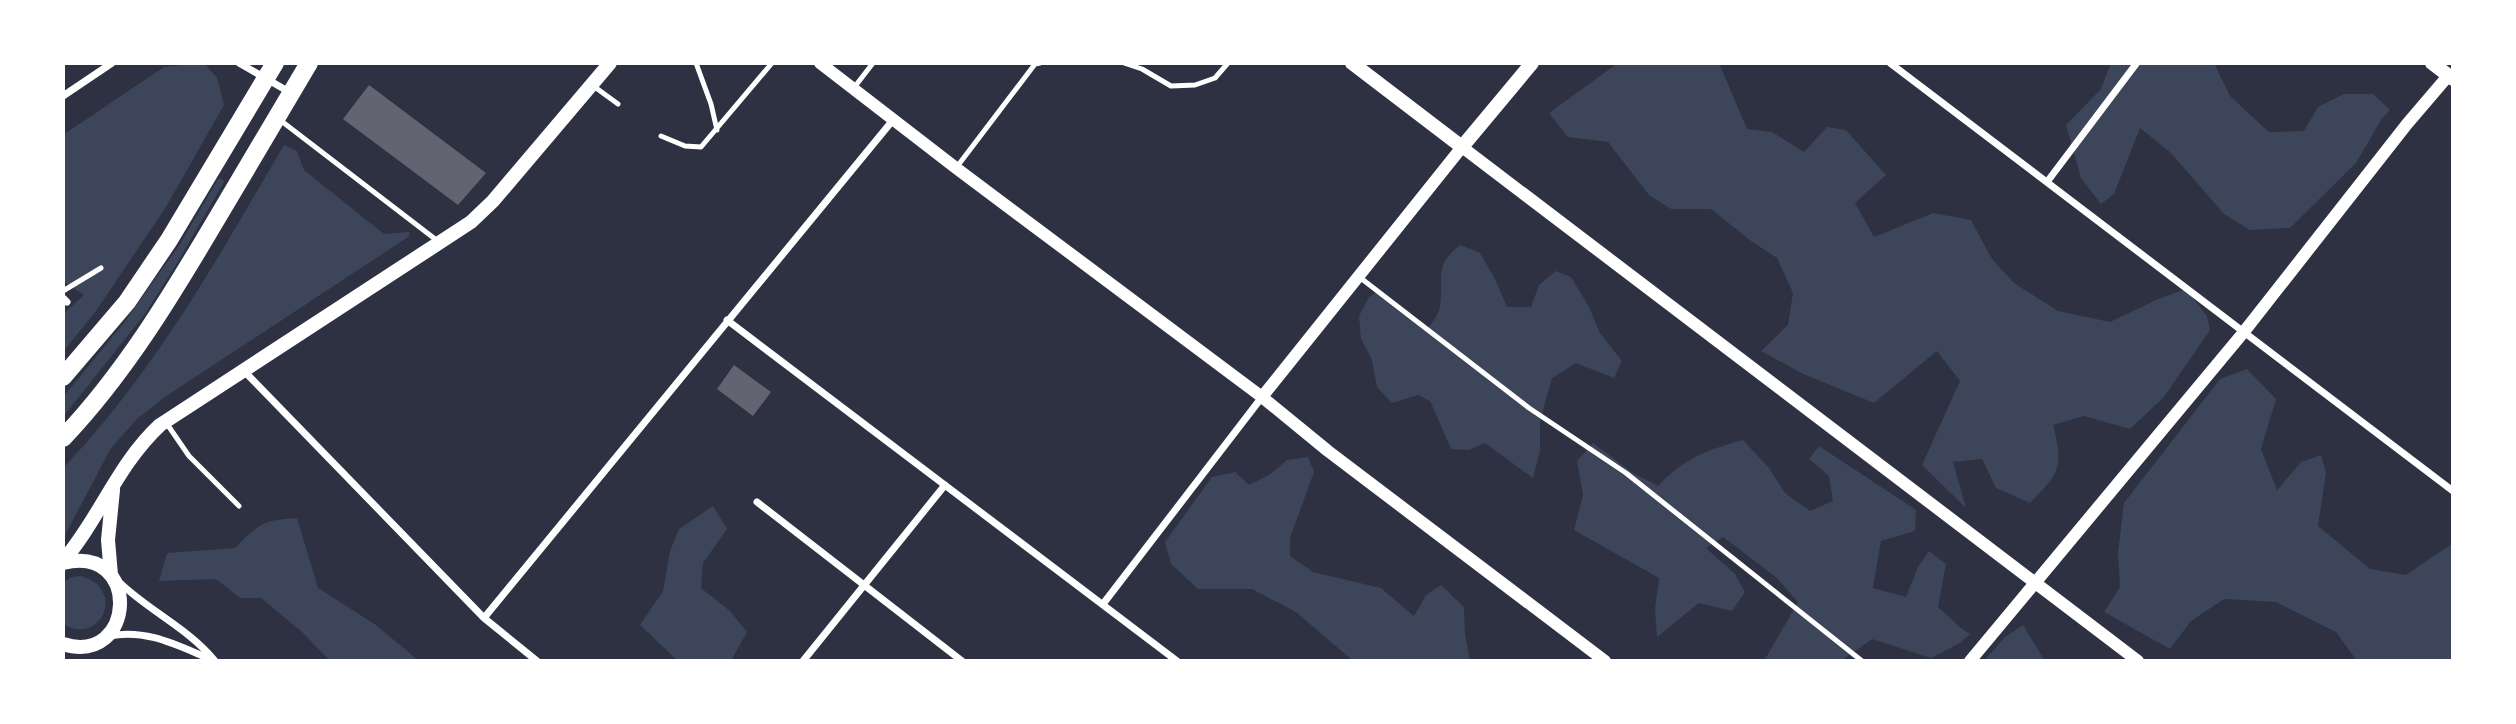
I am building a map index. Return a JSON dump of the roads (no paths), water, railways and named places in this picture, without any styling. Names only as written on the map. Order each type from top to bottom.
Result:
[{"type":"main road","points":[[63,438],[106,388],[153,322],[309,63]]},
{"type":"main road","points":[[63,562],[113,489],[131,455],[165,421],[441,244],[483,212],[610,63]]},
{"type":"main road","points":[[1352,63],[1462,147],[1532,63]]},
{"type":"main road","points":[[2432,63],[2451,77]]},
{"type":"main road","points":[[63,377],[127,302],[169,240],[271,71]]},
{"type":"main road","points":[[63,644],[77,647],[92,645],[106,637],[115,626],[121,609],[120,592],[112,576],[108,540],[113,489]]},
{"type":"main road","points":[[63,562],[89,562],[112,576]]},
{"type":"main road","points":[[90,661],[92,645]]},
{"type":"street","points":[[63,96],[112,63]]},
{"type":"street","points":[[239,63],[271,71],[291,93]]},
{"type":"street","points":[[820,63],[956,169],[1262,397],[1605,661]]},
{"type":"street","points":[[1890,63],[2453,491]]},
{"type":"street","points":[[2047,182],[2136,64]]},
{"type":"street","points":[[1970,661],[2243,333],[2407,124],[2451,77]]},
{"type":"street","points":[[484,618],[893,120]]},
{"type":"street","points":[[1103,604],[1262,397],[1462,147],[2138,661]]},
{"type":"street","points":[[727,320],[1177,661]]},
{"type":"street","points":[[244,370],[484,618],[537,661]]},
{"type":"street","points":[[803,661],[944,485]]},
{"type":"street","points":[[757,502],[962,661]]},
{"type":"street","points":[[106,637],[128,634],[153,636],[215,661],[199,643],[144,604],[112,576]]},
{"type":"lane","points":[[696,63],[716,130]]},
{"type":"lane","points":[[661,136],[685,146],[701,147],[772,63]]},
{"type":"lane","points":[[853,89],[873,63]]},
{"type":"lane","points":[[956,169],[1036,63]]},
{"type":"lane","points":[[1124,63],[1142,69],[1171,86],[1195,85],[1215,78],[1228,63]]},
{"type":"lane","points":[[592,85],[618,104]]},
{"type":"lane","points":[[276,118],[441,244]]},
{"type":"lane","points":[[63,292],[102,268]]},
{"type":"lane","points":[[1358,276],[1529,408],[1626,473],[1863,661]]},
{"type":"lane","points":[[165,421],[189,456],[239,506]]}]
